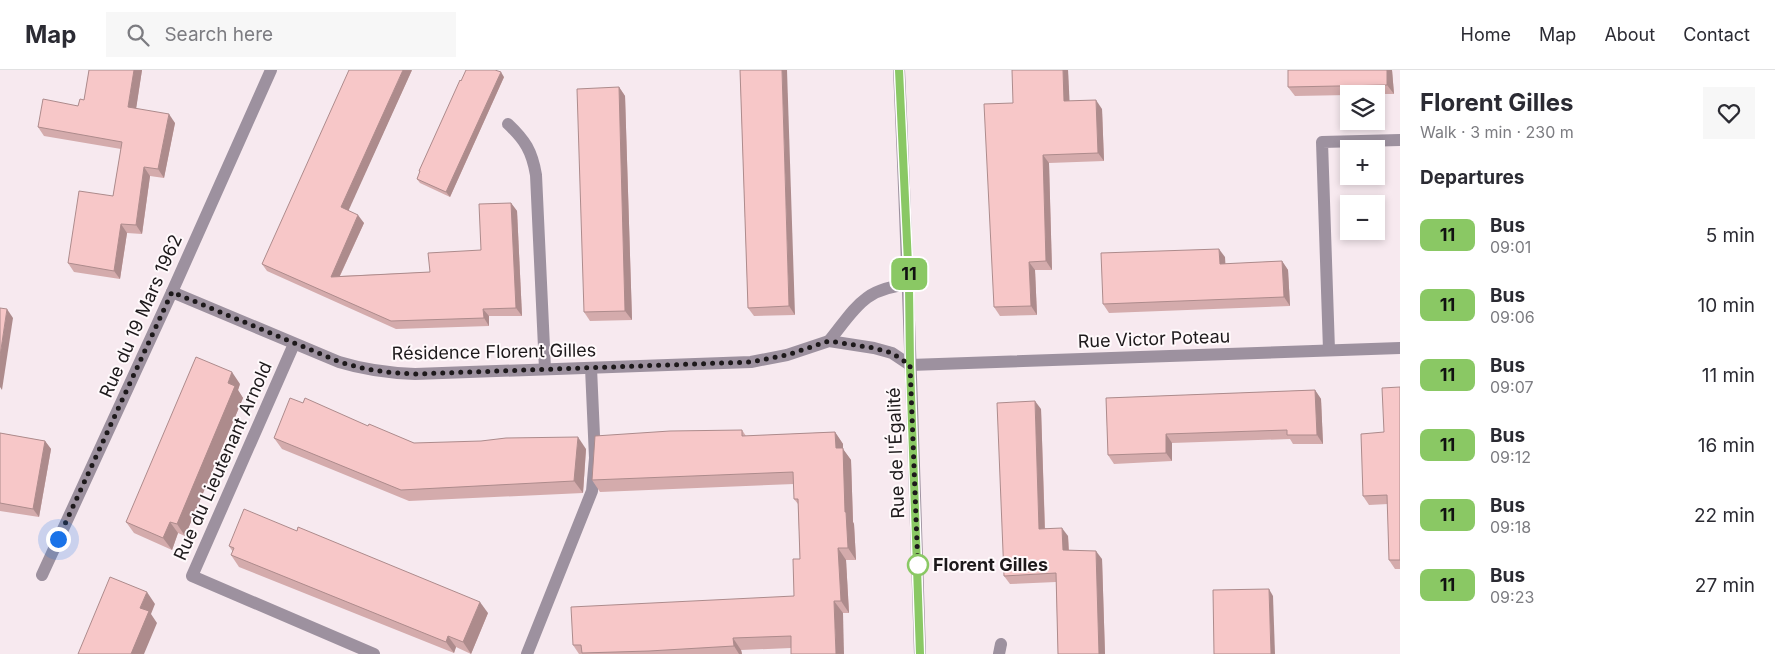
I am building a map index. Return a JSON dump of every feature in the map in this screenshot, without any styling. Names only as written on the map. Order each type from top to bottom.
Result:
[{"type":"street","name":"Rue du 19 Mars 1962","points":[[42,575],[172,292],[270,70]]},
{"type":"street","name":"Rue de l'Égalité","points":[[899,70],[909,285],[920,654]]},
{"type":"street","points":[[508,124],[521,136],[528,146],[536,175],[545,370]]},
{"type":"street","points":[[1329,350],[1322,142],[1400,140]]},
{"type":"street","points":[[829,341],[856,307],[867,297],[893,286],[909,285]]},
{"type":"street","name":"Résidence Florent Gilles","points":[[172,292],[294,344],[364,370],[390,373],[545,370],[751,362],[787,355],[829,341],[874,348],[892,353],[910,365]]},
{"type":"street","name":"Rue du Lieutenant Arnold","points":[[294,344],[192,576],[374,654]]},
{"type":"street","name":"Rue Victor Poteau","points":[[910,365],[1400,348]]},
{"type":"street","points":[[527,654],[592,490],[595,475],[595,458],[591,368]]},
{"type":"building","points":[[89,70],[134,70],[128,107],[169,114],[158,169],[144,167],[136,225],[121,224],[114,271],[68,263],[79,191],[113,196],[122,142],[38,127],[43,99],[78,106],[80,99],[84,100]]},
{"type":"building","points":[[349,70],[403,70],[341,207],[358,215],[331,277],[430,272],[428,253],[481,250],[479,204],[511,203],[516,308],[483,309],[484,318],[391,321],[262,264]]},
{"type":"building","points":[[466,70],[495,70],[501,72],[446,192],[417,179]]},
{"type":"building","points":[[740,70],[782,70],[789,306],[748,308]]},
{"type":"building","points":[[1012,70],[1063,70],[1064,101],[1096,100],[1098,153],[1043,155],[1046,261],[1029,262],[1031,306],[994,307],[984,104],[1013,103]]},
{"type":"building","points":[[1288,70],[1387,70],[1387,85],[1288,87]]},
{"type":"building","points":[[619,87],[625,311],[584,312],[577,89]]},
{"type":"building","points":[[1219,249],[1220,264],[1282,261],[1284,297],[1103,304],[1101,253]]},
{"type":"building","points":[[0,308],[7,309],[0,356]]},
{"type":"building","points":[[196,357],[232,372],[228,383],[235,386],[177,524],[170,522],[163,538],[126,522]]},
{"type":"building","points":[[1400,387],[1400,560],[1389,560],[1387,495],[1363,496],[1361,434],[1384,432],[1382,388]]},
{"type":"building","points":[[1315,390],[1317,435],[1287,435],[1287,430],[1166,434],[1166,453],[1108,455],[1106,398]]},
{"type":"building","points":[[290,398],[303,403],[305,398],[368,426],[369,424],[414,443],[481,441],[506,438],[578,437],[574,481],[401,490],[274,438]]},
{"type":"building","points":[[1035,401],[1039,529],[1062,528],[1063,550],[1096,551],[1099,654],[1058,654],[1056,573],[1004,576],[997,403]]},
{"type":"building","points":[[742,430],[742,436],[835,432],[836,448],[843,448],[848,548],[838,548],[841,601],[834,601],[836,654],[791,654],[791,636],[733,638],[734,646],[582,653],[581,645],[573,645],[571,607],[794,596],[793,559],[800,559],[798,499],[794,499],[793,472],[592,480],[595,436],[670,431]]},
{"type":"building","points":[[0,433],[45,441],[33,509],[0,503]]},
{"type":"building","points":[[244,509],[297,531],[298,527],[480,602],[463,642],[448,636],[446,642],[231,555],[234,548],[229,546]]},
{"type":"building","points":[[110,577],[147,592],[140,608],[149,611],[131,654],[78,654]]},
{"type":"building","points":[[1269,589],[1271,654],[1214,654],[1213,590]]},
{"type":"bus line","name":"11","points":[[899,70],[909,285],[920,654]]},
{"type":"place","name":"Florent Gilles","points":[[918,565]]},
{"type":"route","points":[[58,539],[172,292],[340,362],[364,370],[390,373],[415,374],[751,362],[787,355],[829,341],[858,344],[892,353],[910,365],[918,568],[918,565]]}]
